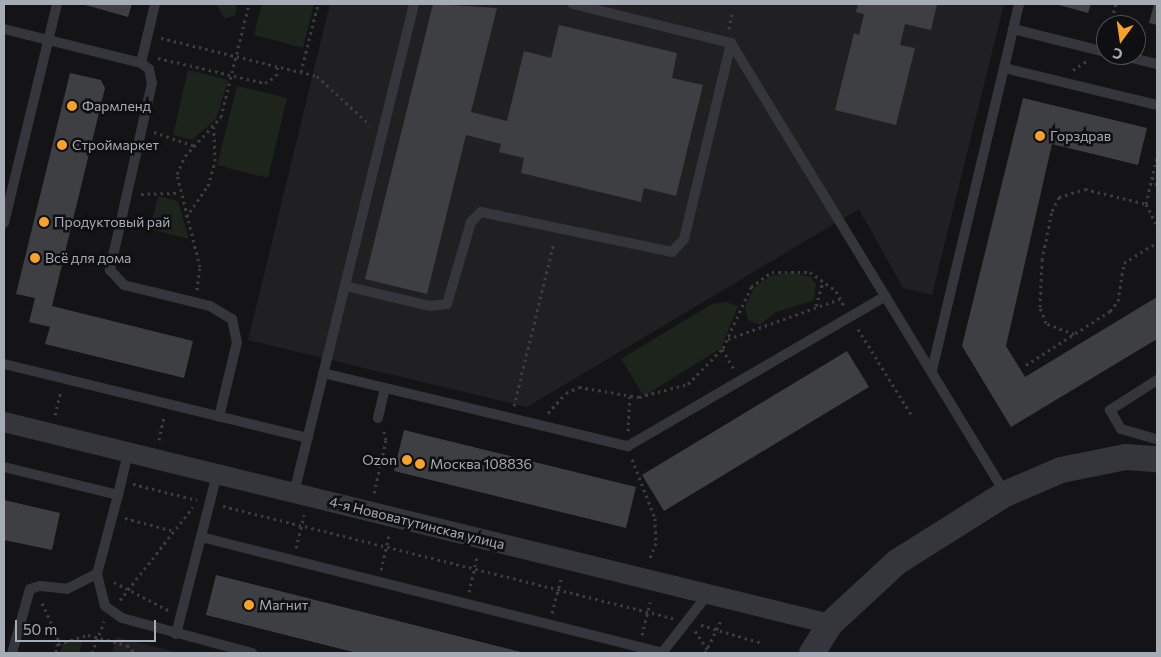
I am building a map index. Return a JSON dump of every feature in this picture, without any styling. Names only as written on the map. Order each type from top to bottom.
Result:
[{"type":"street","name":"4-я Нововатутинская улица","points":[[4,422],[830,624]]},
{"type":"street","points":[[812,653],[830,624],[896,562],[1005,494],[1060,470],[1126,457],[1157,459]]},
{"type":"lane","points":[[4,223],[57,4]]},
{"type":"lane","points":[[155,4],[142,58],[152,76],[109,258],[115,279],[124,285],[194,302],[224,312],[237,331],[219,417]]},
{"type":"lane","points":[[294,493],[414,4]]},
{"type":"lane","points":[[573,4],[732,43],[932,370],[1005,494]]},
{"type":"lane","points":[[932,370],[1019,4]]},
{"type":"lane","points":[[4,29],[48,40],[142,58]]},
{"type":"lane","points":[[1013,29],[1096,49]]},
{"type":"lane","points":[[345,286],[440,307],[452,298],[476,215],[490,212],[661,254],[680,247],[732,43]]},
{"type":"lane","points":[[1004,68],[1157,105]]},
{"type":"lane","points":[[324,373],[628,446],[742,382],[886,296]]},
{"type":"lane","points":[[4,364],[308,438]]},
{"type":"lane","points":[[1157,380],[1110,410],[1122,429],[1157,439]]},
{"type":"lane","points":[[378,418],[385,388]]},
{"type":"lane","points":[[128,452],[97,574],[98,593],[111,612],[176,634],[252,653]]},
{"type":"lane","points":[[4,466],[118,495]]},
{"type":"lane","points":[[176,634],[201,537],[206,499],[217,474]]},
{"type":"lane","points":[[201,537],[662,653],[708,594]]},
{"type":"lane","points":[[12,653],[26,594],[34,587],[68,589],[97,574]]},
{"type":"path","points":[[186,217],[208,186],[215,160],[214,127],[232,76],[248,4]]},
{"type":"path","points":[[301,72],[318,4]]},
{"type":"path","points":[[148,35],[322,78],[362,121],[383,128]]},
{"type":"path","points":[[1055,81],[1096,56]]},
{"type":"path","points":[[142,58],[265,83],[276,76],[278,66]]},
{"type":"path","points":[[194,302],[200,267],[180,193],[179,165],[214,127]]},
{"type":"path","points":[[141,128],[195,146]]},
{"type":"path","points":[[1157,158],[1146,204],[1157,226]]},
{"type":"path","points":[[1152,177],[1157,185]]},
{"type":"path","points":[[1074,334],[1046,323],[1040,307],[1042,260],[1059,197],[1085,189],[1146,204]]},
{"type":"path","points":[[125,194],[180,193]]},
{"type":"path","points":[[511,419],[558,228]]},
{"type":"path","points":[[1026,365],[1110,311],[1118,301],[1124,263],[1157,242]]},
{"type":"path","points":[[538,425],[572,389],[630,396],[661,395],[688,384],[722,349],[744,299],[761,278],[797,269],[823,280],[840,299],[910,414]]},
{"type":"path","points":[[816,307],[823,280]]},
{"type":"path","points":[[728,339],[840,299]]},
{"type":"path","points":[[722,349],[742,382]]},
{"type":"path","points":[[55,415],[64,379]]},
{"type":"path","points":[[630,396],[628,446],[655,518],[656,543],[648,560]]},
{"type":"path","points":[[159,441],[168,404]]},
{"type":"path","points":[[374,493],[386,440],[378,418]]},
{"type":"path","points":[[121,480],[198,500],[206,499],[386,547],[717,629],[762,643]]},
{"type":"path","points":[[92,653],[97,637],[111,612],[198,500],[206,499]]},
{"type":"path","points":[[113,515],[174,531]]},
{"type":"path","points":[[292,560],[304,515]]},
{"type":"path","points":[[378,582],[389,536]]},
{"type":"path","points":[[466,604],[477,558]]},
{"type":"path","points":[[97,574],[181,616]]},
{"type":"path","points":[[550,625],[561,579]]},
{"type":"path","points":[[34,587],[58,644],[56,653]]},
{"type":"path","points":[[639,647],[650,602]]},
{"type":"path","points":[[707,652],[721,620]]},
{"type":"path","points":[[688,622],[707,652]]},
{"type":"path","points":[[58,644],[73,636],[97,637],[127,645],[135,653]]},
{"type":"shaded area","points":[[216,4],[237,4],[235,15],[225,19]]},
{"type":"shaded area","points":[[262,4],[314,4],[303,48],[254,35]]},
{"type":"shaded area","points":[[330,4],[1004,4],[932,295],[903,288],[859,209],[527,407],[248,340]]},
{"type":"shaded area","points":[[188,70],[228,80],[216,119],[192,140],[173,135]]},
{"type":"shaded area","points":[[237,86],[287,98],[268,178],[217,165]]},
{"type":"shaded area","points":[[158,196],[178,201],[189,239],[150,229]]},
{"type":"shaded area","points":[[791,272],[811,277],[816,284],[814,300],[774,313],[760,325],[748,320],[745,307],[754,288],[770,276]]},
{"type":"shaded area","points":[[726,302],[738,306],[721,348],[644,396],[621,359],[712,304]]},
{"type":"shaded area","points":[[116,637],[180,653],[112,653]]},
{"type":"shaded area","points":[[73,639],[82,641],[79,653],[60,653],[62,644]]},
{"type":"building","points":[[82,4],[132,4],[128,17]]},
{"type":"building","points":[[433,4],[497,8],[471,112],[507,121],[524,51],[551,58],[559,25],[677,53],[672,78],[703,85],[676,196],[644,188],[641,202],[521,173],[524,158],[499,152],[501,144],[466,135],[427,294],[365,279]]},
{"type":"building","points":[[858,4],[937,4],[931,30],[905,24],[900,45],[915,48],[896,125],[835,110],[854,33],[859,35],[864,14],[856,12]]},
{"type":"building","points":[[1055,4],[1091,4],[1088,13]]},
{"type":"building","points":[[1154,4],[1157,4],[1157,25],[1149,23]]},
{"type":"building","points":[[70,73],[101,80],[105,88],[52,306],[193,341],[184,378],[45,344],[50,327],[29,322],[35,298],[16,294]]},
{"type":"building","points":[[1023,98],[1147,128],[1138,165],[1052,144],[1006,346],[1025,377],[1157,297],[1157,339],[1011,427],[962,346]]},
{"type":"building","points":[[847,351],[869,387],[664,511],[642,475]]},
{"type":"building","points":[[404,430],[636,487],[626,528],[394,471]]},
{"type":"building","points":[[4,500],[60,513],[52,550],[4,540]]},
{"type":"building","points":[[216,575],[525,653],[357,653],[206,615]]},
{"type":"place","name":"Фармленд","points":[[72,106]]},
{"type":"place","name":"Горздрав","points":[[1040,136]]},
{"type":"place","name":"Строймаркет","points":[[62,145]]},
{"type":"place","name":"Продуктовый рай","points":[[44,222]]},
{"type":"place","name":"Всё для дома","points":[[35,258]]},
{"type":"place","name":"Ozon","points":[[407,460]]},
{"type":"place","name":"Москва 108836","points":[[420,464]]},
{"type":"place","name":"Магнит","points":[[249,605]]}]
